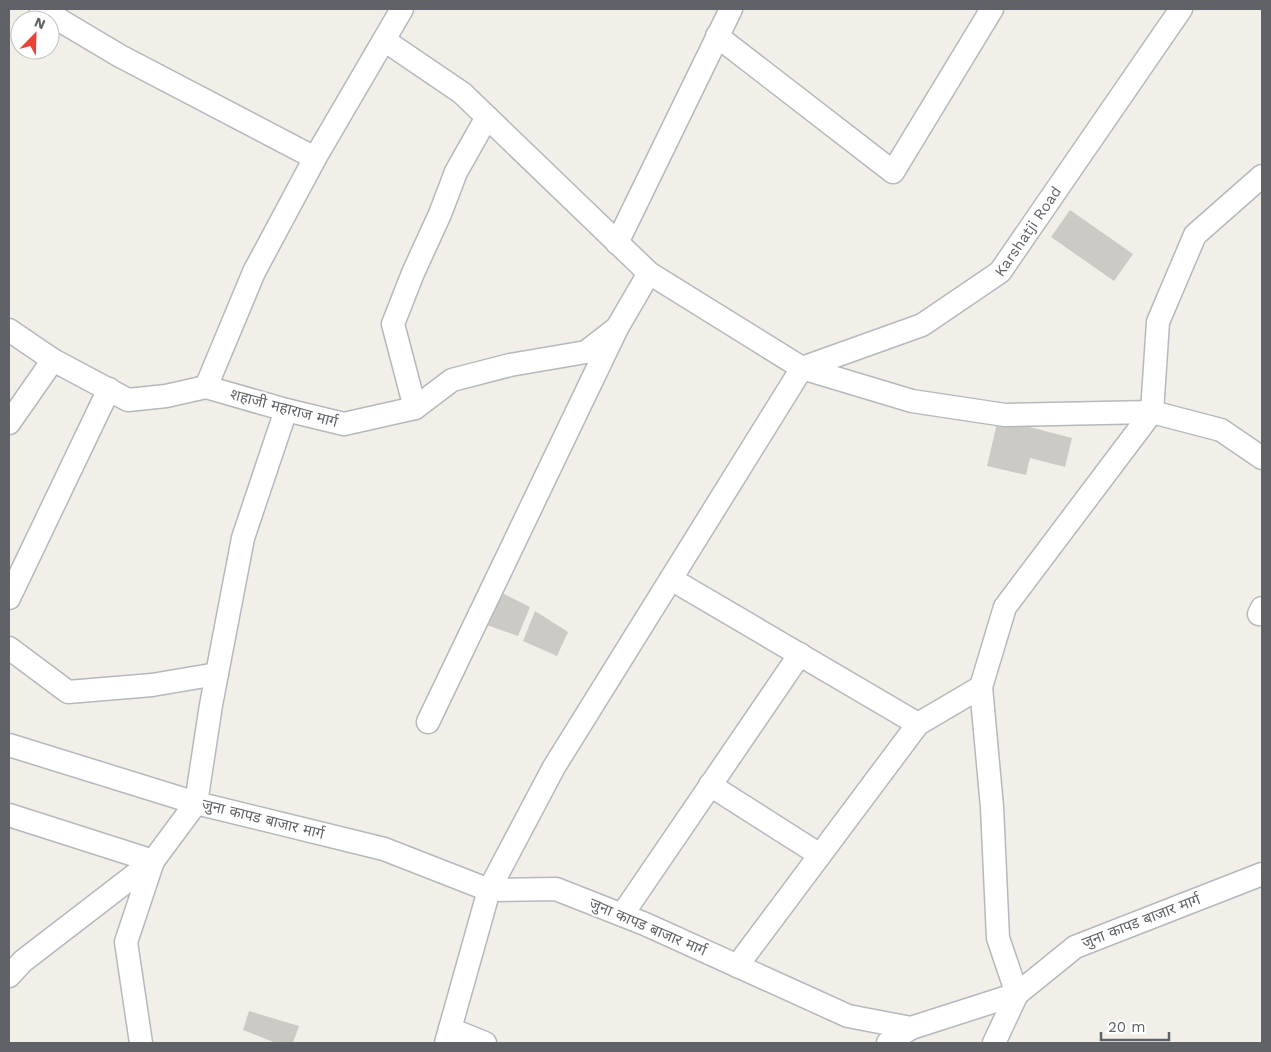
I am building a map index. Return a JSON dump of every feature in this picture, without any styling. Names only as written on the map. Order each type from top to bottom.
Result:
[{"type":"street","points":[[41,9],[120,56],[315,158]]},
{"type":"street","points":[[206,387],[254,272],[315,158],[402,9]]},
{"type":"street","points":[[617,243],[731,9]]},
{"type":"street","points":[[717,36],[893,172],[993,9]]},
{"type":"street","name":"Karshatji Road","points":[[802,368],[922,325],[1000,272],[1181,9]]},
{"type":"street","points":[[384,40],[462,93],[649,273],[802,368],[912,401],[1005,415],[1152,412],[1221,430],[1262,458]]},
{"type":"street","points":[[415,408],[393,324],[456,172],[487,118]]},
{"type":"street","points":[[994,1043],[1017,994],[998,938],[992,808],[981,686],[1005,607],[1152,412],[1158,322],[1195,235],[1262,176]]},
{"type":"street","points":[[428,722],[617,328],[649,273]]},
{"type":"street","name":"शहाजी महाराज मार्ग","points":[[9,330],[53,360],[128,400],[166,396],[206,387],[344,424],[415,408],[452,380],[510,365],[586,352],[617,328]]},
{"type":"street","points":[[9,423],[53,360]]},
{"type":"street","points":[[485,1043],[448,1036],[489,890],[554,767],[802,368]]},
{"type":"street","points":[[9,598],[109,389]]},
{"type":"street","points":[[9,976],[24,961],[153,861],[196,803],[217,674],[243,538],[286,410]]},
{"type":"street","points":[[671,579],[918,724]]},
{"type":"street","points":[[9,648],[68,692],[152,684],[217,674]]},
{"type":"street","points":[[622,915],[800,654]]},
{"type":"street","points":[[737,966],[918,724],[981,686]]},
{"type":"street","name":"जुना कापड बाजार मार्ग","points":[[9,745],[196,803],[384,849],[489,890],[556,889],[622,915],[848,1016],[911,1028],[1017,994],[1075,947],[1262,874]]},
{"type":"street","points":[[710,785],[820,855]]},
{"type":"street","points":[[9,815],[153,861]]},
{"type":"street","points":[[141,1043],[126,942],[153,861]]},
{"type":"street","points":[[888,1043],[911,1028]]},
{"type":"building","points":[[1070,210],[1133,254],[1114,281],[1051,237]]},
{"type":"building","points":[[998,419],[1072,438],[1065,467],[1030,458],[1026,475],[987,466]]},
{"type":"building","points":[[500,592],[530,607],[518,636],[484,624]]},
{"type":"building","points":[[535,611],[568,632],[557,656],[523,641]]},
{"type":"building","points":[[249,1011],[299,1026],[293,1043],[276,1043],[243,1030]]}]
